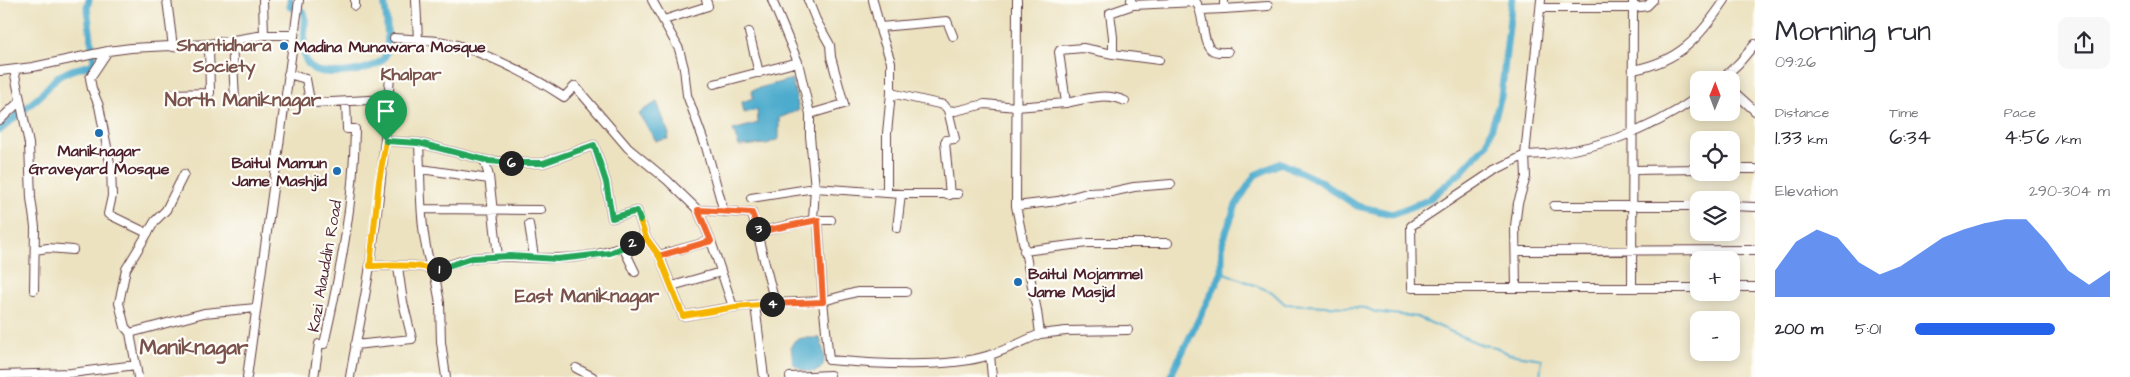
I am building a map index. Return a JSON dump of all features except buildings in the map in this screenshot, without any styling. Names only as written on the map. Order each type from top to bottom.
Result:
[{"type":"street","points":[[166,0],[173,47]]},
{"type":"street","points":[[263,0],[264,35]]},
{"type":"street","points":[[247,377],[299,0]]},
{"type":"street","points":[[416,0],[418,40]]},
{"type":"street","points":[[652,0],[679,49],[684,68],[687,95],[706,147],[724,212]]},
{"type":"street","points":[[664,20],[708,6],[706,0]]},
{"type":"street","points":[[772,0],[798,62],[810,114],[810,136],[816,188],[815,220],[830,376],[790,377]]},
{"type":"street","points":[[808,0],[816,20],[830,45],[831,57],[844,104],[810,114]]},
{"type":"street","points":[[873,0],[891,62],[891,93],[887,133],[887,193]]},
{"type":"street","points":[[1017,0],[1016,206],[1040,334]]},
{"type":"street","points":[[1224,0],[1224,9]]},
{"type":"street","points":[[1516,288],[1515,226],[1518,203],[1526,177],[1526,155],[1541,4],[1633,4],[1647,6],[1653,0]]},
{"type":"street","points":[[1633,70],[1654,66],[1675,56],[1695,39],[1725,0]]},
{"type":"street","points":[[1113,54],[1114,37],[1111,12],[1132,3],[1193,1],[1198,4],[1201,10],[1208,46],[1214,52],[1228,52]]},
{"type":"street","points":[[1632,288],[1633,4]]},
{"type":"street","points":[[1201,10],[1268,6]]},
{"type":"street","points":[[880,27],[947,21],[953,36]]},
{"type":"street","points":[[749,32],[760,73]]},
{"type":"street","points":[[0,71],[131,48],[173,47],[208,44],[264,35],[293,35]]},
{"type":"street","points":[[394,38],[459,46],[536,79],[564,96],[575,86],[628,148],[667,180],[698,210],[711,241],[733,308]]},
{"type":"street","points":[[232,40],[235,100]]},
{"type":"street","points":[[172,94],[210,93],[208,44]]},
{"type":"street","points":[[1731,71],[1755,44]]},
{"type":"street","points":[[1066,103],[1060,50],[1083,48],[1158,60]]},
{"type":"street","points":[[105,52],[90,78],[99,106],[112,168],[112,196],[108,214],[147,233]]},
{"type":"street","points":[[714,84],[798,62]]},
{"type":"street","points":[[14,70],[19,104],[29,144],[31,198],[35,228],[34,290]]},
{"type":"street","points":[[288,74],[306,79],[312,103],[388,99]]},
{"type":"street","points":[[350,377],[370,266],[379,181],[386,141],[390,75]]},
{"type":"street","points":[[891,93],[944,105],[948,110],[955,139],[946,140],[950,195]]},
{"type":"street","points":[[948,110],[985,104],[1016,107],[1066,103],[1096,96],[1116,97],[1125,100]]},
{"type":"street","points":[[1740,97],[1755,111]]},
{"type":"street","name":"Kazi Alauddin Road","points":[[314,377],[319,344],[324,344],[339,276],[348,209],[355,129],[348,129],[346,102]]},
{"type":"street","points":[[1690,102],[1669,116],[1634,132],[1586,148],[1526,155],[1495,170],[1411,226],[1412,288],[1690,288]]},
{"type":"street","points":[[0,120],[19,104]]},
{"type":"street","points":[[386,141],[419,143],[484,160],[543,163],[594,145],[606,182],[612,218],[637,211],[646,238],[659,256],[683,316],[755,305],[823,302],[857,292],[906,292]]},
{"type":"street","points":[[419,143],[422,209],[427,256],[440,303],[441,342],[446,377]]},
{"type":"street","points":[[484,160],[489,179],[498,257]]},
{"type":"street","points":[[1633,170],[1690,169]]},
{"type":"street","points":[[1740,169],[1755,169]]},
{"type":"street","points":[[420,170],[489,179]]},
{"type":"street","points":[[138,377],[130,333],[125,327],[119,298],[126,269],[147,233],[166,210],[184,174]]},
{"type":"street","points":[[1016,206],[1058,201],[1087,193],[1111,192],[1171,184]]},
{"type":"street","points":[[751,198],[816,188],[901,194],[958,194]]},
{"type":"street","points":[[897,228],[901,194]]},
{"type":"street","points":[[1554,206],[1690,206]]},
{"type":"street","points":[[1740,206],[1755,207]]},
{"type":"street","points":[[422,209],[541,210]]},
{"type":"street","points":[[698,210],[752,213],[775,303]]},
{"type":"street","points":[[758,232],[815,220],[831,220]]},
{"type":"street","points":[[529,224],[534,257]]},
{"type":"street","points":[[370,266],[416,266],[432,270],[472,258],[577,257],[610,253],[646,238]]},
{"type":"street","points":[[659,256],[711,241]]},
{"type":"street","points":[[1024,251],[1088,243],[1168,243]]},
{"type":"street","points":[[623,247],[635,272]]},
{"type":"street","points":[[35,250],[48,248],[73,250]]},
{"type":"street","points":[[1516,250],[1755,250]]},
{"type":"street","points":[[355,345],[412,339],[403,302],[398,267]]},
{"type":"street","points":[[672,286],[721,272]]},
{"type":"street","points":[[1740,287],[1755,287]]},
{"type":"street","points":[[755,305],[764,377]]},
{"type":"street","points":[[130,333],[204,313],[256,308]]},
{"type":"street","points":[[829,360],[923,364],[963,362],[990,355],[1040,334],[1066,331],[1128,330]]},
{"type":"street","points":[[990,355],[992,377]]},
{"type":"street","points":[[0,369],[0,375],[71,373],[136,365]]},
{"type":"street","points":[[576,368],[593,377]]},
{"type":"water","points":[[792,79],[799,110],[779,118],[779,139],[767,144],[739,146],[733,130],[758,123],[757,110],[744,113],[742,102],[753,98],[752,90]]},
{"type":"water","points":[[657,102],[669,134],[668,139],[656,141],[638,113]]},
{"type":"water","points":[[820,338],[824,362],[817,371],[808,372],[793,363],[791,346],[795,340]]},
{"type":"waterway","points":[[0,130],[39,97],[57,77],[72,70],[91,65],[94,62],[87,7],[89,0]]},
{"type":"waterway","points":[[290,0],[290,7],[304,12],[304,54],[306,61],[315,70],[332,73],[365,69],[382,60],[386,54],[388,42],[384,0]]},
{"type":"waterway","points":[[1170,377],[1222,272],[1222,243],[1236,205],[1255,175],[1281,163],[1321,182],[1357,206],[1392,214],[1428,200],[1461,172],[1487,144],[1501,97],[1512,0]]},
{"type":"waterway","points":[[1222,272],[1272,292],[1285,304],[1366,308],[1375,312],[1417,317],[1482,345],[1496,347],[1509,354],[1542,359],[1540,377]]},
{"type":"place","name":"Madina Munawara Mosque","points":[[284,46]]},
{"type":"place","name":"Maniknagar Graveyard Mosque","points":[[99,133]]},
{"type":"place","name":"Baitul Mamun Jame Mashjid","points":[[337,171]]},
{"type":"place","name":"Baitul Mojammel Jame Masjid","points":[[1018,282]]},
{"type":"district","name":"Shantidhara Society","points":[[224,55]]},
{"type":"district","name":"Khalpar","points":[[411,74]]},
{"type":"district","name":"North Maniknagar","points":[[243,99]]},
{"type":"district","name":"East Maniknagar","points":[[587,295]]},
{"type":"district","name":"Maniknagar","points":[[194,347]]},
{"type":"route","points":[[386,141],[379,181],[370,266],[416,266],[431,268],[434,271],[472,258],[510,256],[557,259],[577,257],[610,253],[646,238],[659,256],[711,241],[698,210],[752,213],[758,232],[818,220],[823,302],[775,303],[735,307],[683,316],[659,256],[646,238],[637,211],[612,218],[606,182],[594,145],[543,163],[524,163],[489,161],[419,143],[386,141]]}]
